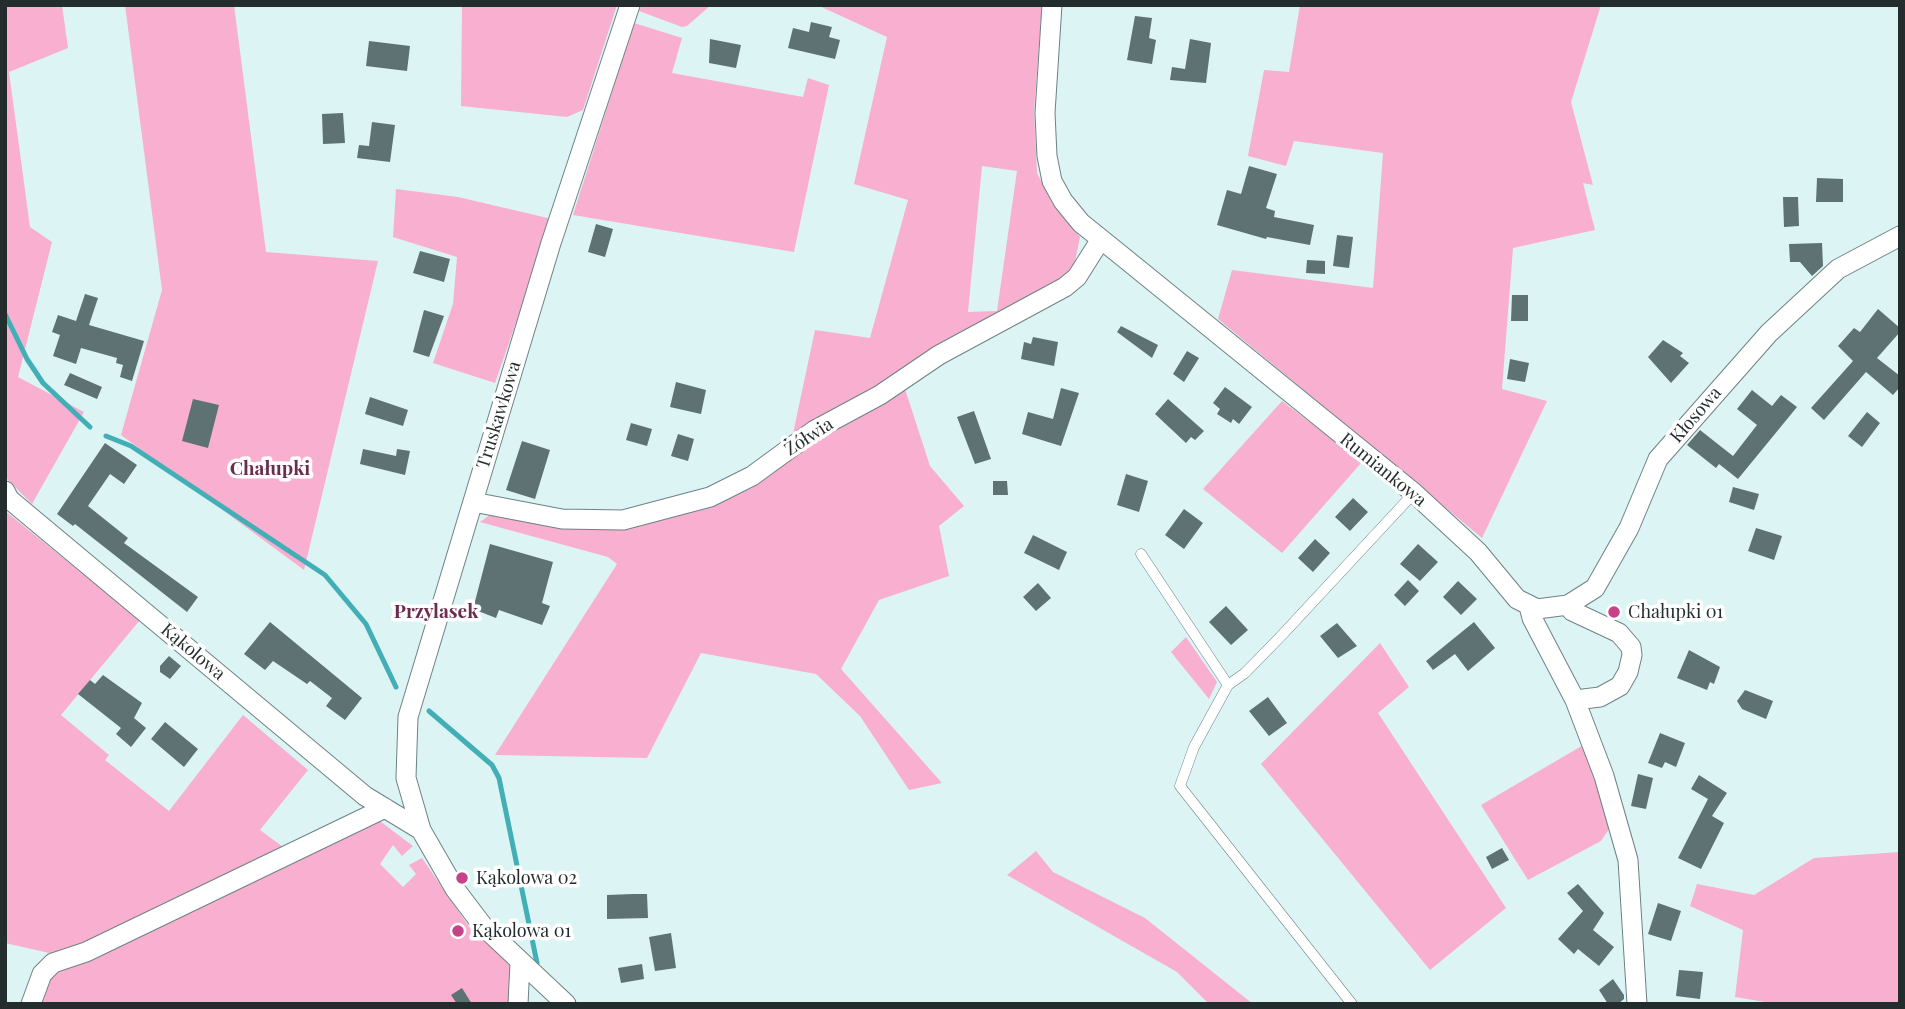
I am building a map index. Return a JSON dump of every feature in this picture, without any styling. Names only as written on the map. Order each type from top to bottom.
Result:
[{"type":"street","name":"Truskawkowa","points":[[421,830],[406,778],[408,718],[551,243],[630,5]]},
{"type":"street","name":"Rumiankowa","points":[[1052,5],[1045,113],[1052,181],[1069,208],[1101,239],[1414,493],[1478,552],[1517,599],[1529,606],[1532,618],[1575,700],[1604,776],[1628,860],[1637,1004]]},
{"type":"street","name":"Kłosowa","points":[[1568,605],[1595,588],[1629,528],[1658,459],[1769,333],[1838,269],[1900,236]]},
{"type":"street","name":"Żółwia","points":[[473,502],[562,519],[623,520],[710,497],[752,476],[815,430],[880,395],[939,355],[1065,288],[1077,277],[1101,239]]},
{"type":"street","name":"Kąkolowa","points":[[5,491],[9,499],[365,796],[421,830],[455,889],[480,922],[566,1004]]},
{"type":"street","points":[[1529,606],[1545,609],[1568,605],[1572,611],[1619,633],[1630,647],[1632,654],[1628,672],[1620,687],[1600,697],[1575,700]]},
{"type":"street","points":[[31,1004],[42,974],[53,963],[86,952],[385,808]]},
{"type":"street","points":[[518,1004],[520,963]]},
{"type":"lane","points":[[1352,1004],[1180,786],[1195,747],[1228,685],[1245,673],[1283,634],[1414,493]]},
{"type":"lane","points":[[1141,554],[1228,685]]},
{"type":"shaded area","points":[[5,5],[62,5],[68,48],[9,72],[30,227],[52,242],[18,377],[84,412],[32,504],[5,477]]},
{"type":"shaded area","points":[[125,5],[234,5],[266,252],[378,261],[304,570],[121,435],[162,290]]},
{"type":"shaded area","points":[[462,5],[617,5],[583,110],[567,117],[461,106]]},
{"type":"shaded area","points":[[642,5],[711,5],[687,26],[682,27],[639,11]]},
{"type":"shaded area","points":[[817,5],[1042,5],[1034,111],[1037,173],[1052,203],[1080,237],[1072,276],[791,443],[815,330],[870,338],[908,200],[854,184],[887,37]],"holes":[[[982,166],[1017,171],[997,311],[968,312]]]},
{"type":"shaded area","points":[[1300,5],[1601,5],[1571,102],[1593,185],[1583,183],[1595,230],[1513,248],[1502,389],[1547,401],[1482,538],[1218,319],[1232,270],[1373,288],[1383,153],[1294,141],[1286,166],[1248,156],[1264,70],[1289,72]]},
{"type":"shaded area","points":[[634,23],[682,38],[672,73],[803,97],[808,78],[829,85],[794,252],[573,215]]},
{"type":"shaded area","points":[[396,189],[458,197],[552,219],[495,383],[433,363],[453,304],[457,257],[393,237]]},
{"type":"shaded area","points":[[905,389],[930,466],[964,506],[939,526],[949,576],[879,600],[841,669],[942,783],[909,790],[860,716],[816,674],[701,653],[647,758],[495,755],[617,564],[608,557],[480,522],[491,514],[621,529],[709,508],[752,488],[812,444]]},
{"type":"shaded area","points":[[1282,401],[1362,462],[1282,553],[1203,489]]},
{"type":"shaded area","points":[[5,511],[140,620],[61,715],[109,755],[105,760],[169,811],[243,715],[308,770],[260,830],[290,852],[58,955],[5,943]]},
{"type":"shaded area","points":[[1186,637],[1217,682],[1209,699],[1171,652]]},
{"type":"shaded area","points":[[1380,643],[1409,687],[1378,713],[1506,908],[1430,970],[1261,764]]},
{"type":"shaded area","points":[[1585,744],[1613,823],[1601,841],[1528,880],[1481,805]]},
{"type":"shaded area","points":[[377,819],[413,846],[402,856],[393,845],[380,864],[403,887],[416,874],[409,865],[422,858],[470,928],[513,967],[512,1004],[39,1004],[49,977]]},
{"type":"shaded area","points":[[1036,851],[1053,872],[1145,918],[1253,1004],[1209,1004],[1177,972],[1007,875]]},
{"type":"shaded area","points":[[1900,852],[1900,1004],[1777,1004],[1735,997],[1743,930],[1690,906],[1697,884],[1754,895],[1814,858]]},
{"type":"building","points":[[1135,16],[1152,18],[1149,38],[1156,40],[1152,64],[1127,60]]},
{"type":"building","points":[[811,22],[832,27],[829,37],[840,40],[835,59],[788,48],[793,28],[809,32]]},
{"type":"building","points":[[710,39],[741,45],[736,68],[709,63]]},
{"type":"building","points":[[1190,39],[1211,43],[1206,83],[1170,80],[1172,67],[1185,69]]},
{"type":"building","points":[[369,41],[410,46],[407,71],[366,66]]},
{"type":"building","points":[[343,113],[345,143],[323,144],[322,114]]},
{"type":"building","points":[[372,122],[395,125],[390,162],[357,158],[359,145],[369,146]]},
{"type":"building","points":[[1249,166],[1277,174],[1266,208],[1275,211],[1274,217],[1314,225],[1310,245],[1267,237],[1266,239],[1217,225],[1227,190],[1241,194]]},
{"type":"building","points":[[1817,178],[1843,179],[1843,202],[1816,202]]},
{"type":"building","points":[[1783,197],[1798,197],[1799,226],[1784,227]]},
{"type":"building","points":[[596,224],[613,229],[605,257],[588,252]]},
{"type":"building","points":[[1337,235],[1353,237],[1349,268],[1333,266]]},
{"type":"building","points":[[1822,243],[1823,266],[1812,276],[1800,262],[1790,262],[1789,244]]},
{"type":"building","points":[[420,251],[450,259],[444,282],[413,273]]},
{"type":"building","points":[[1307,260],[1325,261],[1325,274],[1306,273]]},
{"type":"building","points":[[85,294],[98,298],[89,325],[144,341],[132,381],[120,377],[123,365],[116,363],[117,358],[81,348],[76,364],[53,356],[60,335],[52,332],[58,315],[76,321]]},
{"type":"building","points":[[1512,295],[1528,295],[1528,321],[1511,321]]},
{"type":"building","points":[[1878,309],[1900,328],[1900,332],[1877,358],[1900,376],[1900,387],[1893,395],[1866,372],[1824,420],[1811,408],[1853,361],[1838,346],[1854,328],[1860,332]]},
{"type":"building","points":[[424,310],[444,316],[429,357],[413,352]]},
{"type":"building","points":[[1121,326],[1158,345],[1152,358],[1117,332]]},
{"type":"building","points":[[1033,337],[1058,342],[1054,366],[1021,359],[1024,342],[1031,344]]},
{"type":"building","points":[[1663,340],[1683,353],[1680,356],[1689,363],[1671,383],[1648,357]]},
{"type":"building","points":[[1187,351],[1199,358],[1184,382],[1173,374]]},
{"type":"building","points":[[1510,359],[1529,363],[1525,382],[1507,379]]},
{"type":"building","points":[[70,373],[102,387],[97,399],[64,385]]},
{"type":"building","points":[[676,382],[706,390],[701,414],[670,407]]},
{"type":"building","points":[[1225,387],[1252,407],[1239,424],[1233,419],[1231,423],[1217,414],[1220,409],[1213,403]]},
{"type":"building","points":[[1061,388],[1079,393],[1061,446],[1022,434],[1028,412],[1053,419]]},
{"type":"building","points":[[1752,390],[1772,406],[1781,395],[1797,407],[1738,479],[1719,464],[1716,468],[1687,445],[1700,430],[1733,456],[1757,425],[1737,409]]},
{"type":"building","points":[[370,397],[408,410],[403,426],[365,414]]},
{"type":"building","points":[[193,399],[219,405],[208,448],[182,441]]},
{"type":"building","points":[[1168,399],[1204,431],[1195,440],[1191,437],[1186,443],[1155,414]]},
{"type":"building","points":[[974,411],[991,459],[975,464],[957,417]]},
{"type":"building","points":[[1867,412],[1880,423],[1862,447],[1848,436]]},
{"type":"building","points":[[631,423],[652,429],[647,446],[626,440]]},
{"type":"building","points":[[678,434],[694,439],[688,461],[671,456]]},
{"type":"building","points":[[522,441],[550,450],[535,499],[506,490]]},
{"type":"building","points":[[105,443],[137,465],[124,484],[110,474],[88,506],[128,538],[124,543],[198,597],[187,612],[75,524],[73,526],[57,514]]},
{"type":"building","points":[[363,449],[396,456],[397,449],[410,451],[405,475],[360,464]]},
{"type":"building","points":[[1126,474],[1148,481],[1139,512],[1117,505]]},
{"type":"building","points":[[993,481],[1007,481],[1008,495],[993,495]]},
{"type":"building","points":[[1733,487],[1759,494],[1754,510],[1729,502]]},
{"type":"building","points":[[1353,498],[1368,512],[1350,531],[1335,517]]},
{"type":"building","points":[[1184,509],[1203,523],[1184,549],[1165,535]]},
{"type":"building","points":[[1756,528],[1782,536],[1774,560],[1748,551]]},
{"type":"building","points":[[1033,535],[1067,552],[1059,570],[1024,553]]},
{"type":"building","points":[[1315,539],[1330,553],[1313,572],[1298,558]]},
{"type":"building","points":[[490,544],[553,562],[542,603],[550,606],[542,625],[499,610],[496,618],[473,609]]},
{"type":"building","points":[[1418,544],[1438,562],[1420,581],[1400,564]]},
{"type":"building","points":[[1408,580],[1419,591],[1405,606],[1394,595]]},
{"type":"building","points":[[1458,581],[1477,599],[1461,615],[1443,597]]},
{"type":"building","points":[[1038,583],[1051,598],[1036,611],[1023,597]]},
{"type":"building","points":[[1226,606],[1248,630],[1231,645],[1209,622]]},
{"type":"building","points":[[270,622],[362,698],[345,720],[326,706],[332,698],[310,681],[307,684],[273,661],[265,670],[244,654]]},
{"type":"building","points":[[1474,622],[1495,648],[1468,671],[1455,654],[1433,670],[1426,661]]},
{"type":"building","points":[[1337,623],[1357,646],[1338,658],[1320,636]]},
{"type":"building","points":[[1689,650],[1720,667],[1714,684],[1710,682],[1707,690],[1677,678]]},
{"type":"building","points":[[169,656],[181,666],[170,679],[160,672],[160,666]]},
{"type":"building","points":[[103,675],[142,703],[134,718],[146,728],[131,747],[116,734],[121,728],[78,694],[90,680],[95,684]]},
{"type":"building","points":[[1745,690],[1773,701],[1766,719],[1742,709],[1737,701]]},
{"type":"building","points":[[1268,697],[1287,723],[1269,736],[1249,711]]},
{"type":"building","points":[[165,722],[198,749],[184,767],[151,739]]},
{"type":"building","points":[[1660,733],[1685,743],[1676,767],[1665,762],[1662,768],[1648,763]]},
{"type":"building","points":[[1638,774],[1653,778],[1646,809],[1631,806]]},
{"type":"building","points":[[1699,775],[1727,793],[1712,816],[1724,823],[1701,869],[1678,858],[1708,799],[1691,789]]},
{"type":"building","points":[[1502,848],[1509,860],[1492,869],[1486,857]]},
{"type":"building","points":[[1578,884],[1604,913],[1593,930],[1614,947],[1599,966],[1578,949],[1574,954],[1558,939],[1583,911],[1567,893]]},
{"type":"building","points":[[647,894],[648,918],[607,919],[607,895]]},
{"type":"building","points":[[1658,903],[1681,911],[1671,941],[1648,934]]},
{"type":"building","points":[[671,933],[676,968],[655,971],[649,937]]},
{"type":"building","points":[[642,964],[644,979],[621,983],[618,968]]},
{"type":"building","points":[[1679,970],[1703,972],[1700,999],[1676,996]]},
{"type":"building","points":[[1613,979],[1624,999],[1618,1004],[1608,1004],[1599,990]]},
{"type":"building","points":[[462,988],[472,1004],[457,1004],[451,995]]},
{"type":"waterway","points":[[5,314],[27,359],[43,383],[90,427]]},
{"type":"waterway","points":[[106,436],[131,446],[325,575],[366,624],[396,687]]},
{"type":"waterway","points":[[429,711],[492,765],[499,778],[537,963]]},
{"type":"place","name":"Chałupki 01","points":[[1614,612]]},
{"type":"place","name":"Kąkolowa 02","points":[[462,878]]},
{"type":"place","name":"Kąkolowa 01","points":[[458,931]]},
{"type":"district","name":"Chałupki","points":[[270,469]]},
{"type":"district","name":"Przylasek","points":[[436,612]]}]
